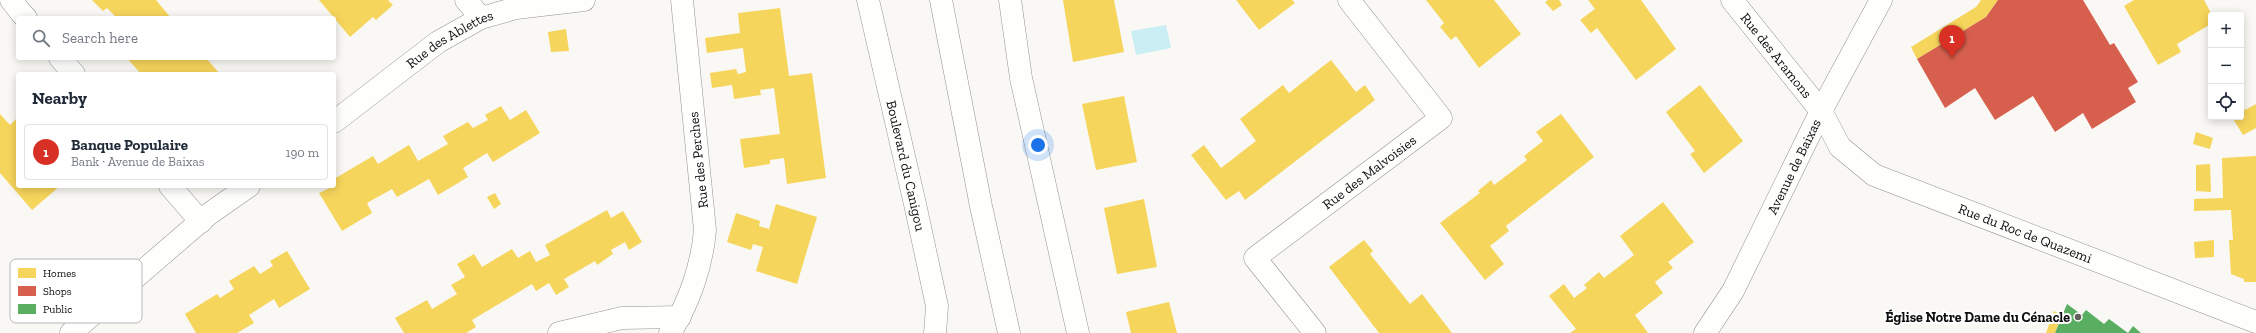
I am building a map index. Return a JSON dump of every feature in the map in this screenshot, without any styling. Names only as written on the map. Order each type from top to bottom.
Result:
[{"type":"street","points":[[466,0],[481,18]]},
{"type":"street","name":"Rue des Ablettes","points":[[336,120],[438,42],[481,18],[516,8],[584,0]]},
{"type":"street","name":"Rue des Perches","points":[[559,333],[622,318],[675,325],[703,256],[705,230],[682,0]]},
{"type":"street","name":"Boulevard du Canigou","points":[[868,0],[915,204],[936,306],[935,333]]},
{"type":"street","points":[[941,0],[981,206],[1009,333]]},
{"type":"street","points":[[1010,0],[1020,78],[1078,333]]},
{"type":"street","name":"Rue des Malvoisies","points":[[1315,333],[1255,258],[1441,118],[1349,0]]},
{"type":"street","name":"Rue des Aramons","points":[[1732,0],[1821,111]]},
{"type":"street","name":"Avenue de Baixas","points":[[1705,333],[1733,291],[1821,111],[1881,0]]},
{"type":"street","points":[[62,60],[72,72]]},
{"type":"street","name":"Rue du Roc de Quazemi","points":[[1821,111],[1840,147],[1874,175],[2256,322]]},
{"type":"street","points":[[172,188],[201,222]]},
{"type":"street","points":[[142,272],[209,214],[246,188]]},
{"type":"street","points":[[71,333],[83,323]]},
{"type":"water","points":[[1166,25],[1171,48],[1136,55],[1131,31]]},
{"type":"building: Homes","points":[[92,0],[156,0],[169,16],[115,16],[107,8],[103,11]]},
{"type":"building: Homes","points":[[319,0],[388,0],[393,5],[376,20],[373,17],[350,37],[336,20],[336,16],[332,16]]},
{"type":"building: Homes","points":[[1063,0],[1114,0],[1124,52],[1073,62]]},
{"type":"building: Homes","points":[[1236,0],[1292,0],[1295,3],[1259,30]]},
{"type":"building: Homes","points":[[1426,0],[1494,0],[1521,34],[1479,68],[1456,36],[1451,40],[1440,27],[1444,23]]},
{"type":"building: Homes","points":[[1548,0],[1559,0],[1562,5],[1553,11],[1545,2]]},
{"type":"building: Homes","points":[[1588,0],[1641,0],[1676,49],[1636,80],[1597,28],[1591,33],[1580,20],[1595,9]]},
{"type":"building: Homes","points":[[1981,0],[1998,0],[1986,17],[1917,59],[1911,47],[1976,7]]},
{"type":"building: Homes","points":[[2134,0],[2204,0],[2210,12],[2208,12],[2208,26],[2177,44],[2181,52],[2158,65],[2124,6]]},
{"type":"building: Homes","points":[[780,8],[789,76],[812,73],[826,178],[787,184],[784,158],[770,160],[770,164],[744,168],[740,139],[780,134],[774,88],[760,90],[761,95],[734,99],[732,85],[712,88],[710,73],[736,69],[738,74],[746,72],[743,48],[707,53],[705,38],[740,33],[738,13]]},
{"type":"building: Homes","points":[[566,29],[569,51],[551,52],[548,32]]},
{"type":"building: Homes","points":[[129,60],[208,60],[218,72],[139,72]]},
{"type":"building: Homes","points":[[1331,60],[1356,92],[1365,85],[1375,100],[1245,200],[1239,191],[1226,200],[1191,155],[1204,145],[1221,168],[1256,141],[1240,119],[1283,85],[1289,93]]},
{"type":"building: Homes","points":[[1700,85],[1743,141],[1704,173],[1690,154],[1695,151],[1666,112]]},
{"type":"building: Homes","points":[[1124,96],[1137,162],[1096,170],[1082,104]]},
{"type":"building: Homes","points":[[2256,104],[2256,128],[2243,135],[2234,120],[2244,120],[2244,108],[2245,110]]},
{"type":"building: Homes","points":[[501,106],[510,120],[526,110],[540,133],[493,162],[487,153],[463,168],[468,177],[438,195],[429,179],[397,197],[392,189],[367,203],[372,213],[342,231],[319,193],[330,188],[336,188],[336,178],[373,156],[378,164],[409,145],[418,161],[448,144],[443,136],[468,122],[473,128],[488,120],[485,115]]},
{"type":"building: Homes","points":[[0,114],[10,125],[16,119],[16,188],[58,188],[32,210],[0,173]]},
{"type":"building: Homes","points":[[1561,114],[1594,157],[1506,226],[1509,231],[1490,246],[1504,264],[1485,280],[1440,223],[1480,193],[1478,191],[1491,180],[1494,185],[1527,160],[1524,156],[1543,141],[1536,132]]},
{"type":"building: Homes","points":[[2196,132],[2213,138],[2210,149],[2193,144]]},
{"type":"building: Homes","points":[[2256,156],[2256,282],[2244,282],[2244,279],[2231,274],[2229,240],[2233,240],[2231,210],[2194,211],[2194,199],[2223,198],[2222,158]]},
{"type":"building: Homes","points":[[2210,164],[2211,192],[2196,191],[2196,165]]},
{"type":"building: Homes","points":[[495,193],[501,204],[494,209],[487,197]]},
{"type":"building: Homes","points":[[1144,199],[1157,267],[1117,274],[1104,208]]},
{"type":"building: Homes","points":[[1663,202],[1694,242],[1668,262],[1673,268],[1655,282],[1663,293],[1635,315],[1648,333],[1570,333],[1576,329],[1549,296],[1564,284],[1574,298],[1587,288],[1584,285],[1599,272],[1604,278],[1634,255],[1620,236]]},
{"type":"building: Homes","points":[[776,204],[817,217],[797,284],[756,271],[763,247],[753,244],[751,250],[727,242],[736,213],[760,221],[759,226],[769,229]]},
{"type":"building: Homes","points":[[607,210],[611,218],[623,211],[642,242],[629,250],[625,242],[611,250],[613,254],[597,265],[595,261],[564,279],[569,287],[556,295],[549,283],[536,291],[532,284],[472,320],[476,327],[466,333],[404,333],[395,318],[427,300],[432,309],[457,294],[451,285],[465,277],[457,264],[474,254],[482,267],[512,249],[518,258],[530,251],[536,262],[550,255],[545,245]]},
{"type":"building: Homes","points":[[1364,240],[1373,251],[1370,254],[1410,304],[1422,294],[1452,333],[1379,333],[1329,267]]},
{"type":"building: Homes","points":[[2214,240],[2214,257],[2195,258],[2194,242]]},
{"type":"building: Homes","points":[[287,251],[310,289],[279,308],[274,299],[249,315],[254,323],[237,333],[196,333],[185,314],[217,294],[220,298],[234,289],[229,281],[254,266],[260,274],[273,266],[270,261]]},
{"type":"building: Homes","points":[[1169,302],[1177,333],[1131,333],[1126,312]]},
{"type":"building: Homes","points":[[2054,311],[2062,315],[2055,333],[2046,333]]},
{"type":"building: Shops","points":[[1998,0],[2083,0],[2110,45],[2114,43],[2138,82],[2128,88],[2136,102],[2092,129],[2083,113],[2055,132],[2033,96],[1995,120],[1975,88],[1945,108],[1917,59],[1986,17]]},
{"type":"building: Public","name":"Église Notre Dame du Cénacle","points":[[2067,304],[2082,315],[2086,310],[2104,324],[2109,319],[2128,333],[2055,333]]},
{"type":"building: Public","points":[[2133,326],[2141,333],[2128,333]]},
{"type":"place","name":"Banque Populaire","points":[[1952,58]]},
{"type":"place","name":"Église Notre Dame du Cénacle","points":[[2078,317]]}]
